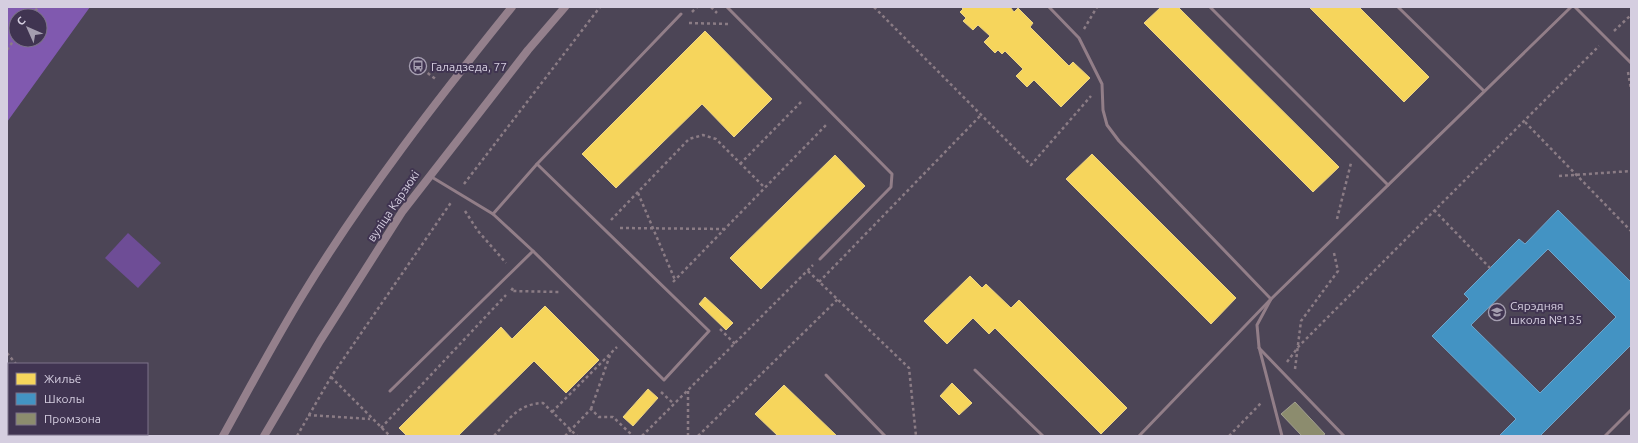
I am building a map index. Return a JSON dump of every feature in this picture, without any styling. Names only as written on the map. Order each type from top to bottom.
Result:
[{"type":"street","name":"вуліца Карзюкі","points":[[223,436],[306,290],[342,234],[447,87],[512,7]]},
{"type":"street","name":"вуліца Карзюкі","points":[[264,436],[324,334],[402,212],[429,175],[528,50],[565,7]]},
{"type":"lane","points":[[727,7],[892,174],[891,187],[820,259]]},
{"type":"lane","points":[[1049,7],[1079,38],[1102,84],[1103,110],[1107,125],[1119,141],[1271,299]]},
{"type":"lane","points":[[1210,7],[1388,185]]},
{"type":"lane","points":[[1398,7],[1484,91]]},
{"type":"lane","points":[[1139,436],[1271,299],[1571,7]]},
{"type":"lane","points":[[1575,7],[1631,63]]},
{"type":"lane","points":[[493,214],[537,164],[681,14]]},
{"type":"lane","points":[[429,175],[493,214],[533,251],[664,380],[709,331],[537,164]]},
{"type":"lane","points":[[390,391],[533,251]]},
{"type":"lane","points":[[1271,299],[1257,325],[1259,347],[1282,436]]},
{"type":"lane","points":[[1259,347],[1281,372],[1344,436]]},
{"type":"lane","points":[[975,370],[1043,436]]},
{"type":"lane","points":[[826,375],[885,436]]},
{"type":"lane","points":[[1604,436],[1631,410]]},
{"type":"path","points":[[297,436],[331,377],[458,192],[600,7]]},
{"type":"path","points":[[688,17],[697,7]]},
{"type":"path","points":[[874,7],[1031,166],[1102,84]]},
{"type":"path","points":[[1079,38],[1097,7]]},
{"type":"path","points":[[1281,372],[1290,356],[1434,210],[1525,122],[1631,15]]},
{"type":"path","points":[[683,22],[728,24]]},
{"type":"path","points":[[418,66],[447,87]]},
{"type":"path","points":[[740,164],[804,99]]},
{"type":"path","points":[[819,282],[981,115]]},
{"type":"path","points":[[672,282],[836,116]]},
{"type":"path","points":[[1525,122],[1631,231]]},
{"type":"path","points":[[611,220],[689,140],[703,135],[716,139],[765,188]]},
{"type":"path","points":[[1293,384],[1300,346],[1301,321],[1338,271],[1332,240],[1354,151]]},
{"type":"path","points":[[1559,176],[1631,171]]},
{"type":"path","points":[[638,193],[675,280]]},
{"type":"path","points":[[452,201],[458,206]]},
{"type":"path","points":[[381,428],[522,279],[512,270],[478,231],[464,210]]},
{"type":"path","points":[[1434,210],[1490,268]]},
{"type":"path","points":[[606,215],[624,233]]},
{"type":"path","points":[[619,228],[724,229]]},
{"type":"path","points":[[642,436],[820,259]]},
{"type":"path","points":[[808,271],[909,368],[916,436]]},
{"type":"path","points":[[667,277],[678,288]]},
{"type":"path","points":[[511,290],[560,292]]},
{"type":"path","points":[[698,436],[838,300]]},
{"type":"path","points":[[714,324],[735,344]]},
{"type":"path","points":[[611,342],[622,352]]},
{"type":"path","points":[[552,412],[617,347]]},
{"type":"path","points":[[7,354],[15,363]]},
{"type":"path","points":[[565,436],[591,409],[610,354]]},
{"type":"path","points":[[331,377],[371,419],[390,436]]},
{"type":"path","points":[[658,388],[674,404]]},
{"type":"path","points":[[688,390],[688,436]]},
{"type":"path","points":[[1229,436],[1270,394]]},
{"type":"path","points":[[494,436],[518,410],[530,403],[543,403],[577,436]]},
{"type":"path","points":[[591,409],[599,417],[613,417],[633,436]]},
{"type":"path","points":[[308,415],[371,419]]},
{"type":"shaded area","points":[[7,7],[90,7],[7,122]]},
{"type":"shaded area","points":[[128,233],[161,263],[138,288],[105,258]]},
{"type":"building: Жильё","points":[[961,7],[1010,7],[1014,12],[1018,8],[1033,23],[1030,27],[1069,66],[1073,62],[1090,78],[1061,107],[1034,80],[1027,87],[1016,76],[1023,69],[1005,51],[1002,54],[998,50],[995,53],[984,42],[990,36],[978,25],[973,30],[963,21],[966,18],[960,12],[963,9]]},
{"type":"building: Жильё","points":[[1161,7],[1178,7],[1339,167],[1313,192],[1144,23]]},
{"type":"building: Жильё","points":[[1309,7],[1359,7],[1429,77],[1404,102]]},
{"type":"building: Жильё","points":[[705,31],[772,99],[734,137],[702,104],[616,188],[582,154]]},
{"type":"building: Жильё","points":[[1092,154],[1236,298],[1211,324],[1066,179]]},
{"type":"building: Жильё","points":[[835,155],[865,186],[761,289],[730,258]]},
{"type":"building: Жильё","points":[[970,276],[982,288],[986,284],[1011,308],[1019,300],[1127,408],[1101,434],[995,328],[989,334],[973,318],[947,344],[924,321]]},
{"type":"building: Жильё","points":[[705,297],[733,323],[726,330],[699,304]]},
{"type":"building: Жильё","points":[[545,306],[599,360],[566,393],[534,361],[458,436],[407,436],[399,428],[501,327],[512,339]]},
{"type":"building: Жильё","points":[[952,383],[972,403],[959,415],[940,396]]},
{"type":"building: Жильё","points":[[784,385],[837,436],[778,436],[755,414]]},
{"type":"building: Жильё","points":[[648,389],[658,398],[633,426],[623,417]]},
{"type":"building: Школы","points":[[1558,210],[1631,282],[1631,345],[1540,436],[1499,436],[1516,419],[1432,336],[1469,299],[1464,294],[1519,239],[1525,244]],"holes":[[[1548,249],[1616,317],[1540,393],[1471,325]]]},
{"type":"building: Промзона","points":[[1295,402],[1325,434],[1322,436],[1302,436],[1281,414]]},
{"type":"place","name":"Галадзеда, 77","points":[[418,66]]},
{"type":"place","name":"Сярэдняя школа №135","points":[[1497,312]]}]
